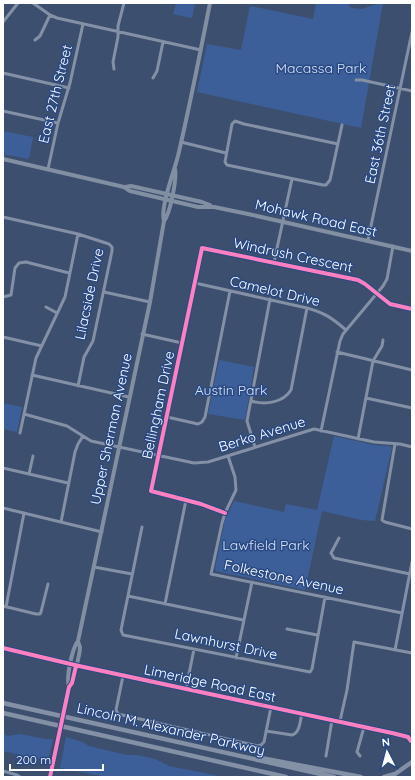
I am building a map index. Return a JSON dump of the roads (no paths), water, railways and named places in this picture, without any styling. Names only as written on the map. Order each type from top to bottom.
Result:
[{"type":"highway","name":"Lincoln M. Alexander Parkway","points":[[3,703],[334,777]]},
{"type":"highway","name":"Lincoln M. Alexander Parkway","points":[[3,713],[286,777]]},
{"type":"highway","points":[[250,758],[261,758],[361,777]]},
{"type":"highway","points":[[384,777],[395,774],[412,762]]},
{"type":"highway","points":[[254,770],[268,777]]},
{"type":"main road","name":"Upper Sherman Avenue","points":[[69,687],[67,681],[70,664],[75,645],[78,641],[102,532],[118,446],[150,302],[164,221],[163,217],[170,195],[172,173],[175,169],[210,3]]},
{"type":"main road","name":"Mohawk Road East","points":[[3,159],[126,187],[131,186],[202,202],[214,207]]},
{"type":"main road","name":"Mohawk Road East","points":[[126,187],[130,191],[168,200],[198,206],[214,207],[412,250]]},
{"type":"main road","name":"Upper Sherman Avenue","points":[[50,777],[69,687],[72,684],[80,647],[78,641]]},
{"type":"street","points":[[3,22],[18,3]]},
{"type":"street","points":[[33,3],[50,15],[83,24],[201,50]]},
{"type":"street","points":[[114,69],[113,62],[124,3]]},
{"type":"street","points":[[35,40],[40,36],[50,15]]},
{"type":"street","name":"East 27th Street","points":[[48,169],[58,123],[69,88],[83,24]]},
{"type":"street","name":"East 36th Street","points":[[368,240],[412,32]]},
{"type":"street","points":[[153,78],[157,72],[163,42]]},
{"type":"street","points":[[3,73],[69,88]]},
{"type":"street","points":[[356,80],[412,90]]},
{"type":"street","points":[[3,111],[58,123]]},
{"type":"street","points":[[338,144],[235,121],[232,124],[225,162],[227,165],[323,185],[329,183],[338,144],[342,125]]},
{"type":"street","points":[[181,142],[226,153]]},
{"type":"street","points":[[274,262],[292,179]]},
{"type":"street","name":"Lilacside Drive","points":[[3,217],[78,234],[109,244],[112,247],[93,341],[84,357],[78,386]]},
{"type":"street","points":[[20,433],[36,358],[65,297],[78,234]]},
{"type":"street","points":[[321,431],[340,341],[346,330],[377,294],[386,279],[393,246]]},
{"type":"street","name":"Windrush Crescent","points":[[202,249],[204,247],[358,280],[390,304],[412,309]]},
{"type":"street","name":"Bellingham Drive","points":[[202,249],[151,491],[186,500],[225,513]]},
{"type":"street","points":[[3,297],[11,295],[15,268],[19,263],[26,262],[70,273]]},
{"type":"street","name":"Camelot Drive","points":[[195,283],[307,308],[323,313],[332,318],[346,330]]},
{"type":"street","points":[[167,417],[198,424],[202,422],[205,417],[230,291]]},
{"type":"street","points":[[104,292],[150,302]]},
{"type":"street","points":[[255,447],[247,421],[270,299]]},
{"type":"street","points":[[46,307],[57,313]]},
{"type":"street","points":[[250,402],[266,404],[287,396],[291,390],[307,308]]},
{"type":"street","points":[[142,334],[182,343]]},
{"type":"street","points":[[3,337],[42,346]]},
{"type":"street","points":[[358,439],[373,360],[382,346],[383,340]]},
{"type":"street","points":[[337,352],[412,370]]},
{"type":"street","points":[[32,375],[129,397]]},
{"type":"street","points":[[366,398],[412,408]]},
{"type":"street","name":"Berko Avenue","points":[[24,414],[62,424],[91,441],[194,463],[208,462],[309,429],[374,442],[412,447]]},
{"type":"street","points":[[61,522],[75,452],[78,444],[84,436]]},
{"type":"street","points":[[396,444],[382,520],[412,528]]},
{"type":"street","points":[[29,474],[33,456]]},
{"type":"street","name":"Folkestone Avenue","points":[[228,456],[235,477],[236,490],[225,513],[211,574],[402,614]]},
{"type":"street","points":[[3,468],[68,483]]},
{"type":"street","points":[[165,604],[186,500]]},
{"type":"street","points":[[3,508],[102,532]]},
{"type":"street","points":[[24,513],[4,607],[36,614],[41,613],[48,584]]},
{"type":"street","name":"Lawnhurst Drive","points":[[142,527],[121,630],[122,634],[310,672],[312,669],[325,597]]},
{"type":"street","points":[[339,538],[332,553],[334,558],[410,574]]},
{"type":"street","points":[[395,650],[412,562]]},
{"type":"street","points":[[94,567],[132,574]]},
{"type":"street","points":[[236,658],[252,582]]},
{"type":"street","points":[[128,596],[244,620]]},
{"type":"street","points":[[287,629],[317,635]]},
{"type":"street","points":[[340,721],[347,690],[354,642],[412,654]]},
{"type":"street","name":"Limeridge Road East","points":[[3,648],[76,666],[340,721],[408,737],[411,741]]},
{"type":"street","points":[[186,689],[194,649]]},
{"type":"street","points":[[123,676],[116,710],[119,715],[259,746],[264,743],[271,707]]},
{"type":"street","points":[[266,731],[292,735],[295,734],[298,730],[302,713]]},
{"type":"street","points":[[326,756],[332,720]]},
{"type":"street","points":[[360,756],[357,752],[364,727]]},
{"type":"street","points":[[3,772],[17,774],[20,777]]},
{"type":"park label","name":"Macassa Park","points":[[321,68]]},
{"type":"park label","name":"Austin Park","points":[[231,390]]},
{"type":"park label","name":"Lawfield Park","points":[[266,545]]}]
